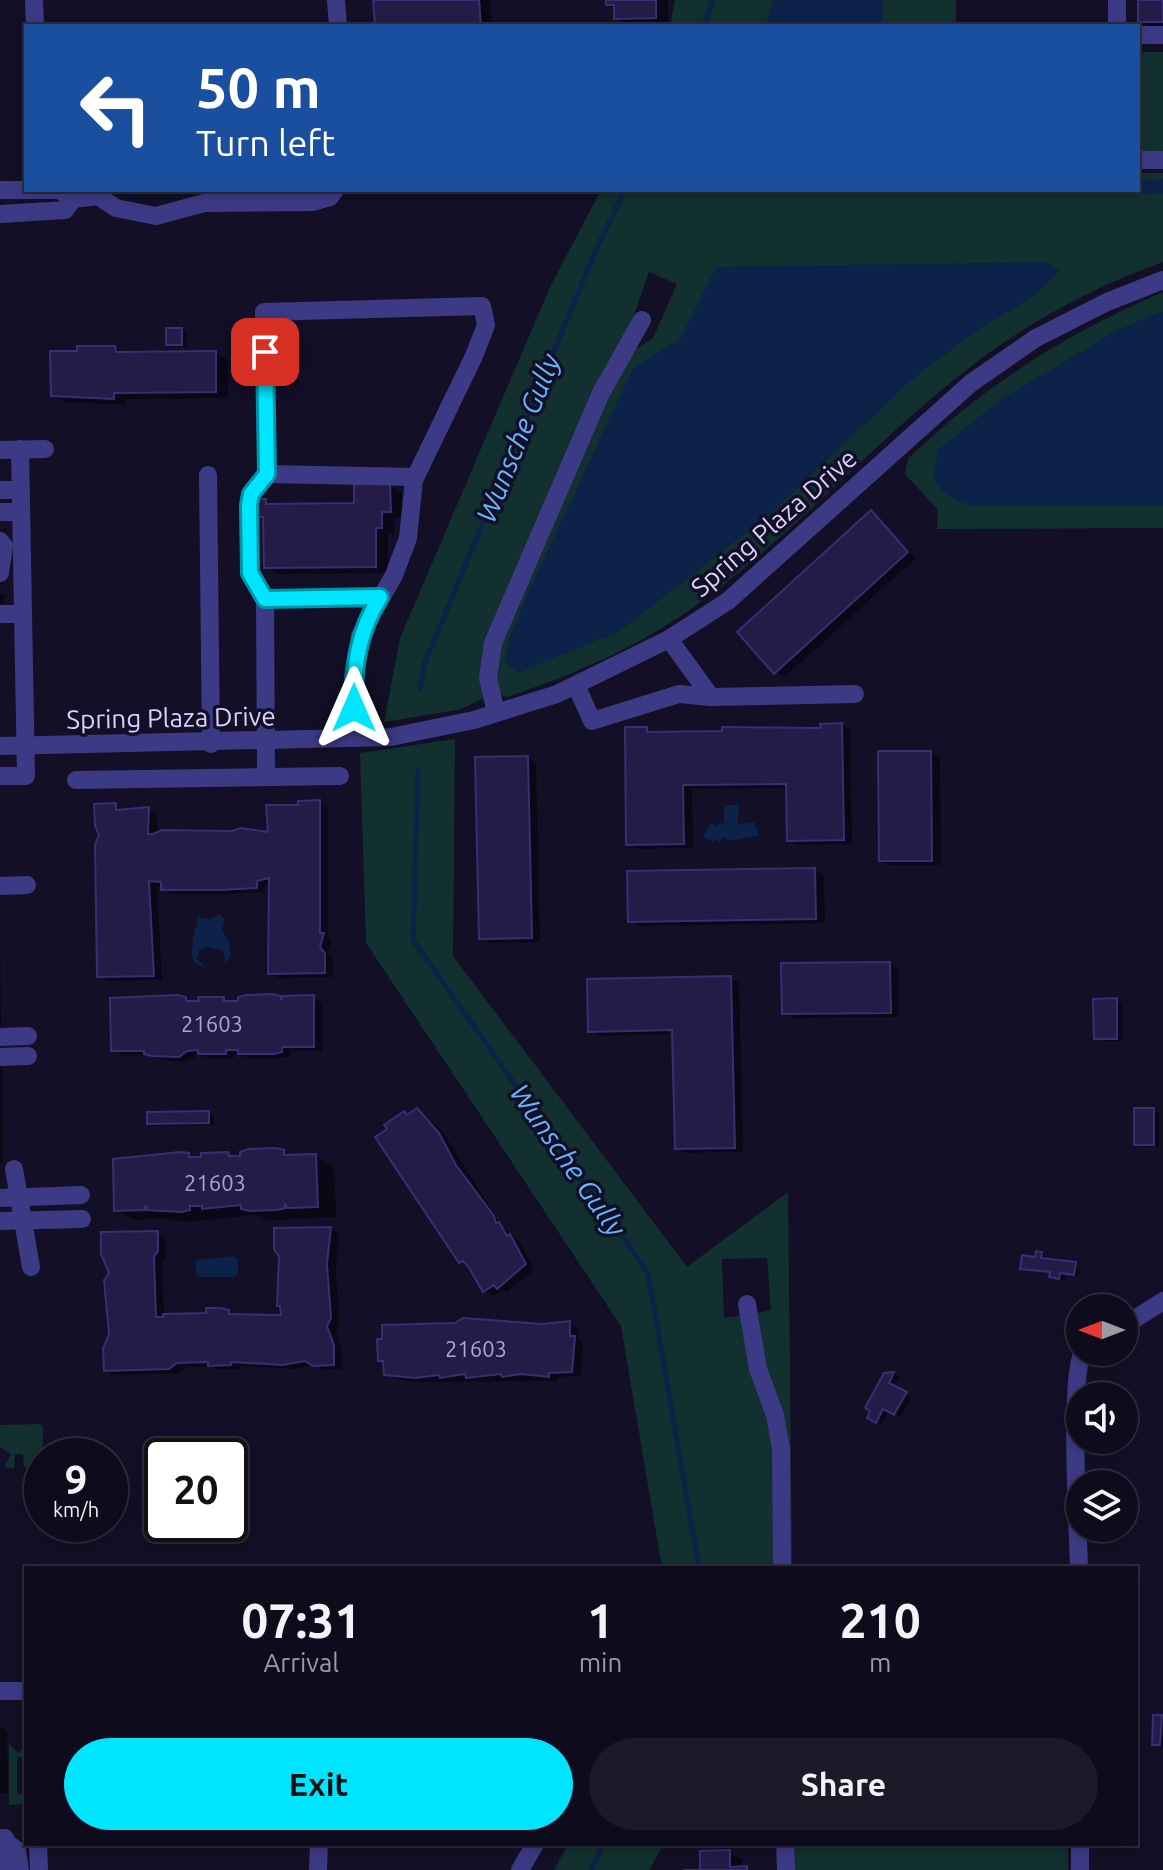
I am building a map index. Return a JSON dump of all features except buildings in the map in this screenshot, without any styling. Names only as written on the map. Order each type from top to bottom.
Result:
[{"type":"street","points":[[34,0],[35,24]]},
{"type":"street","points":[[336,0],[338,24]]},
{"type":"street","points":[[1117,0],[1117,24]]},
{"type":"street","points":[[1140,35],[1163,35]]},
{"type":"street","points":[[1140,160],[1163,160]]},
{"type":"street","points":[[0,190],[24,190]]},
{"type":"street","points":[[62,192],[73,199]]},
{"type":"street","points":[[0,214],[65,210],[73,199],[95,193],[116,208],[156,216],[204,203],[312,202],[330,197],[334,192]]},
{"type":"street","name":"Spring Plaza Drive","points":[[0,746],[211,744],[391,737],[496,713],[576,685],[669,639],[754,579],[971,383],[1036,338],[1107,302],[1163,280]]},
{"type":"street","points":[[266,777],[265,599],[250,573],[249,505],[251,494],[267,474],[264,312],[482,306],[486,325],[481,338],[415,477],[408,538],[394,575],[360,636],[353,676],[356,738]]},
{"type":"street","points":[[496,713],[488,678],[493,643],[601,393],[642,320]]},
{"type":"street","points":[[0,776],[26,776],[20,449]]},
{"type":"street","points":[[0,450],[45,449]]},
{"type":"street","points":[[267,474],[415,477]]},
{"type":"street","points":[[208,475],[211,744]]},
{"type":"street","points":[[0,490],[21,501]]},
{"type":"street","points":[[0,501],[21,501]]},
{"type":"street","points":[[0,512],[21,501]]},
{"type":"street","points":[[0,541],[4,546],[0,573]]},
{"type":"street","points":[[265,599],[380,597]]},
{"type":"street","points":[[0,614],[23,614]]},
{"type":"street","points":[[669,639],[711,697]]},
{"type":"street","points":[[576,685],[592,721],[679,694],[711,697],[855,694]]},
{"type":"street","points":[[149,745],[149,779]]},
{"type":"street","points":[[76,780],[340,776]]},
{"type":"street","points":[[0,886],[27,885]]},
{"type":"street","points":[[0,1037],[28,1036]]},
{"type":"street","points":[[0,1057],[28,1056]]},
{"type":"street","points":[[14,1169],[31,1267]]},
{"type":"street","points":[[0,1198],[81,1195]]},
{"type":"street","points":[[0,1221],[82,1219]]},
{"type":"street","points":[[1138,1317],[1163,1301]]},
{"type":"street","points":[[747,1304],[758,1369],[775,1415],[781,1449],[782,1566]]},
{"type":"street","points":[[1078,1366],[1079,1566]]},
{"type":"street","points":[[0,1691],[24,1691]]},
{"type":"street","points":[[2,1838],[5,1870]]},
{"type":"street","points":[[2,1838],[17,1850],[20,1870]]},
{"type":"street","points":[[38,1846],[39,1870]]},
{"type":"street","points":[[318,1870],[319,1846]]},
{"type":"street","points":[[520,1870],[534,1846]]},
{"type":"street","points":[[785,1846],[786,1870]]},
{"type":"street","points":[[1080,1846],[1080,1870]]},
{"type":"green space","points":[[675,0],[774,0],[767,24],[670,24]]},
{"type":"green space","points":[[883,0],[956,0],[956,24],[882,24]]},
{"type":"green space","points":[[1163,52],[1163,153],[1143,152],[1140,149],[1140,54]]},
{"type":"green space","points":[[1140,173],[1163,173],[1163,262],[1072,302],[986,355],[913,414],[775,542],[680,617],[608,657],[507,697],[500,694],[494,681],[499,640],[615,375],[633,351],[653,338],[677,284],[649,272],[628,332],[606,372],[490,636],[483,671],[485,698],[458,710],[384,722],[400,638],[551,285],[600,192],[1140,192]]},
{"type":"green space","points":[[1163,292],[1163,528],[937,529],[938,510],[905,474],[908,459],[966,408],[1028,364],[1093,325]]},
{"type":"green space","points":[[455,739],[453,956],[687,1267],[788,1192],[792,1566],[788,1566],[775,1406],[754,1314],[771,1310],[767,1258],[722,1259],[724,1318],[745,1315],[772,1421],[779,1566],[662,1566],[621,1326],[366,943],[360,753]]},
{"type":"green space","points":[[0,1425],[43,1426],[43,1438],[24,1438],[24,1467],[23,1454],[15,1454],[14,1468],[4,1467],[11,1454],[0,1447]]},
{"type":"green space","points":[[9,1743],[18,1753],[24,1750],[24,1757],[17,1757],[17,1794],[24,1795],[24,1804],[9,1805]]},
{"type":"green space","points":[[567,1846],[663,1846],[649,1870],[554,1870]]},
{"type":"green space","points":[[790,1846],[1068,1846],[1068,1870],[790,1870]]},
{"type":"water","points":[[774,0],[883,0],[882,24],[767,24]]},
{"type":"water","points":[[1163,179],[1163,194],[943,192],[1140,192],[1140,180]]},
{"type":"water","points":[[1044,262],[1060,270],[1036,295],[973,333],[910,381],[774,511],[620,631],[518,673],[505,662],[509,639],[530,589],[633,368],[680,339],[716,267]]},
{"type":"water","points":[[1163,311],[1163,506],[973,506],[950,496],[937,484],[933,478],[938,450],[1000,400],[1117,330]]},
{"type":"water","points":[[724,805],[739,805],[738,824],[754,822],[759,835],[730,841],[722,837],[720,842],[703,837],[710,823],[717,827],[719,822],[724,824]]},
{"type":"water","points":[[219,914],[225,919],[222,930],[229,942],[231,956],[220,967],[225,960],[224,952],[210,947],[199,950],[197,959],[208,969],[194,962],[193,940],[198,917],[211,919]]},
{"type":"water","points":[[233,1256],[238,1259],[238,1274],[234,1277],[201,1277],[196,1274],[196,1260]]},
{"type":"waterway","name":"Wunsche Gully","points":[[705,24],[713,0]]},
{"type":"waterway","name":"Wunsche Gully","points":[[420,689],[424,665],[598,245],[624,192]]},
{"type":"waterway","name":"Wunsche Gully","points":[[418,771],[413,940],[648,1273],[699,1566]]},
{"type":"waterway","name":"Wunsche Gully","points":[[591,1870],[603,1846]]},
{"type":"route","points":[[265,352],[267,474],[251,494],[249,505],[250,573],[265,599],[380,597],[360,636],[353,676],[354,708]]}]
